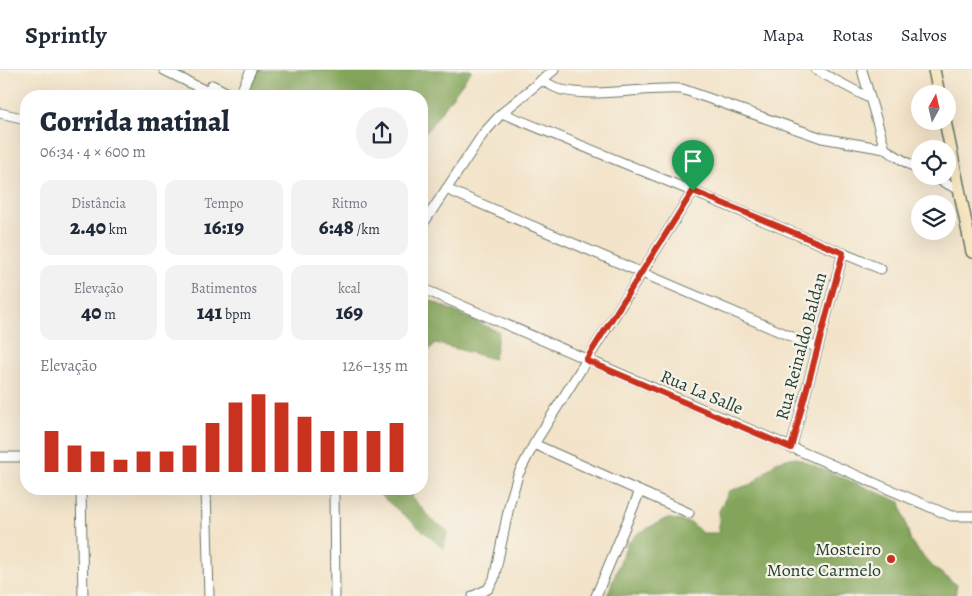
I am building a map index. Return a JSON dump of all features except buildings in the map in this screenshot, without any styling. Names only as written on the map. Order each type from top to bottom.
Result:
[{"type":"main road","points":[[934,70],[937,85]]},
{"type":"main road","points":[[947,130],[972,252]]},
{"type":"street","points":[[164,70],[204,90]]},
{"type":"street","points":[[242,90],[251,70]]},
{"type":"street","points":[[428,216],[483,134],[502,112],[554,70]]},
{"type":"street","points":[[816,70],[869,98]]},
{"type":"street","points":[[862,70],[885,149]]},
{"type":"street","points":[[541,80],[561,90],[588,92],[658,88],[682,90],[822,138],[885,149],[911,165]]},
{"type":"street","points":[[209,90],[212,85],[222,90]]},
{"type":"street","points":[[502,112],[882,269]]},
{"type":"street","points":[[0,113],[20,118]]},
{"type":"street","points":[[950,185],[960,190]]},
{"type":"street","points":[[446,189],[818,348]]},
{"type":"street","points":[[473,596],[488,589],[494,579],[510,502],[518,475],[534,444],[693,191]]},
{"type":"street","name":"Rua Reinaldo Baldan","points":[[791,448],[843,253]]},
{"type":"street","name":"Rua La Salle","points":[[428,291],[952,516],[972,516]]},
{"type":"street","points":[[534,444],[689,513]]},
{"type":"street","points":[[0,457],[20,457]]},
{"type":"street","points":[[596,596],[640,491]]},
{"type":"street","points":[[81,495],[83,596]]},
{"type":"street","points":[[206,495],[208,596]]},
{"type":"street","points":[[334,495],[335,596]]},
{"type":"green space","points":[[256,70],[472,70],[428,130],[428,90],[246,90]]},
{"type":"green space","points":[[428,299],[499,332],[494,359],[435,343],[428,352]]},
{"type":"green space","points":[[794,457],[900,502],[911,542],[933,567],[957,585],[955,596],[607,596],[627,544],[637,534],[667,518],[692,523],[702,533],[719,533],[719,511],[729,491],[752,484],[776,462]]},
{"type":"green space","points":[[380,495],[413,495],[412,497],[432,520],[448,531],[443,548]]},
{"type":"place","name":"Mosteiro Monte Carmelo","points":[[891,559]]},
{"type":"route","points":[[693,191],[843,253],[791,448],[586,360],[693,191]]}]
